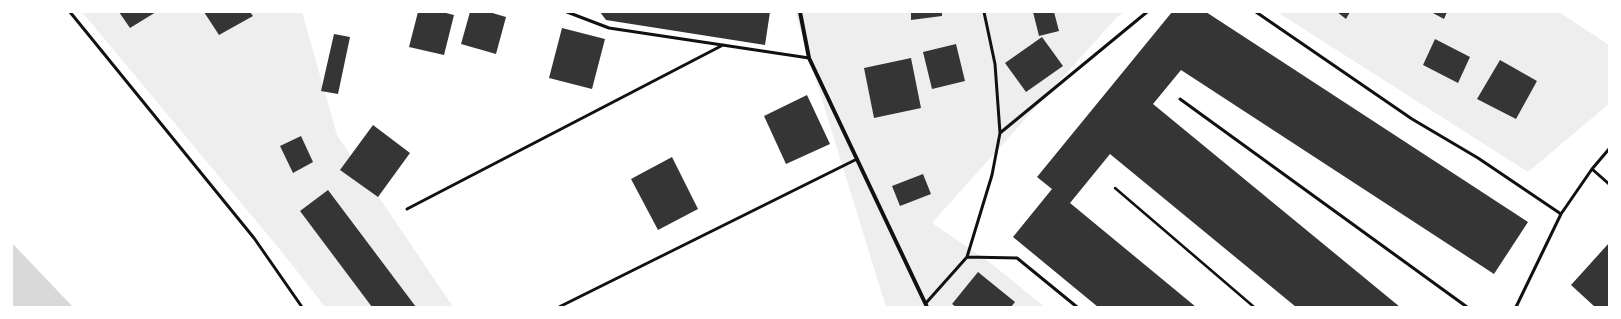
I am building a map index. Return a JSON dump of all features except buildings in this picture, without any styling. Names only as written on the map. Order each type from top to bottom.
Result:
[{"type":"street","points":[[800,12],[809,58],[926,305]]},
{"type":"lane","points":[[70,12],[254,238],[302,307]]},
{"type":"lane","points":[[567,12],[609,28],[809,58]]},
{"type":"lane","points":[[926,305],[967,257],[992,175],[1000,133],[995,64],[984,12]]},
{"type":"lane","points":[[1000,133],[1147,12]]},
{"type":"lane","points":[[1256,12],[1412,119],[1478,158],[1562,214]]},
{"type":"lane","points":[[407,209],[723,45]]},
{"type":"lane","points":[[1180,99],[1467,307]]},
{"type":"lane","points":[[1516,307],[1562,214],[1592,168],[1609,149]]},
{"type":"lane","points":[[559,307],[857,159]]},
{"type":"lane","points":[[1592,168],[1609,184]]},
{"type":"lane","points":[[967,257],[1017,258],[1077,307]]},
{"type":"path","points":[[1115,188],[1254,307]]},
{"type":"shaded area","points":[[82,12],[302,12],[337,135],[453,307],[325,307],[282,252]]},
{"type":"shaded area","points":[[795,12],[1124,12],[1116,18],[932,223],[988,261],[1045,307],[886,307]]},
{"type":"shaded area","points":[[1277,12],[1559,12],[1609,45],[1609,104],[1528,172]]},
{"type":"shaded area","points":[[12,243],[73,307],[12,307]]}]
